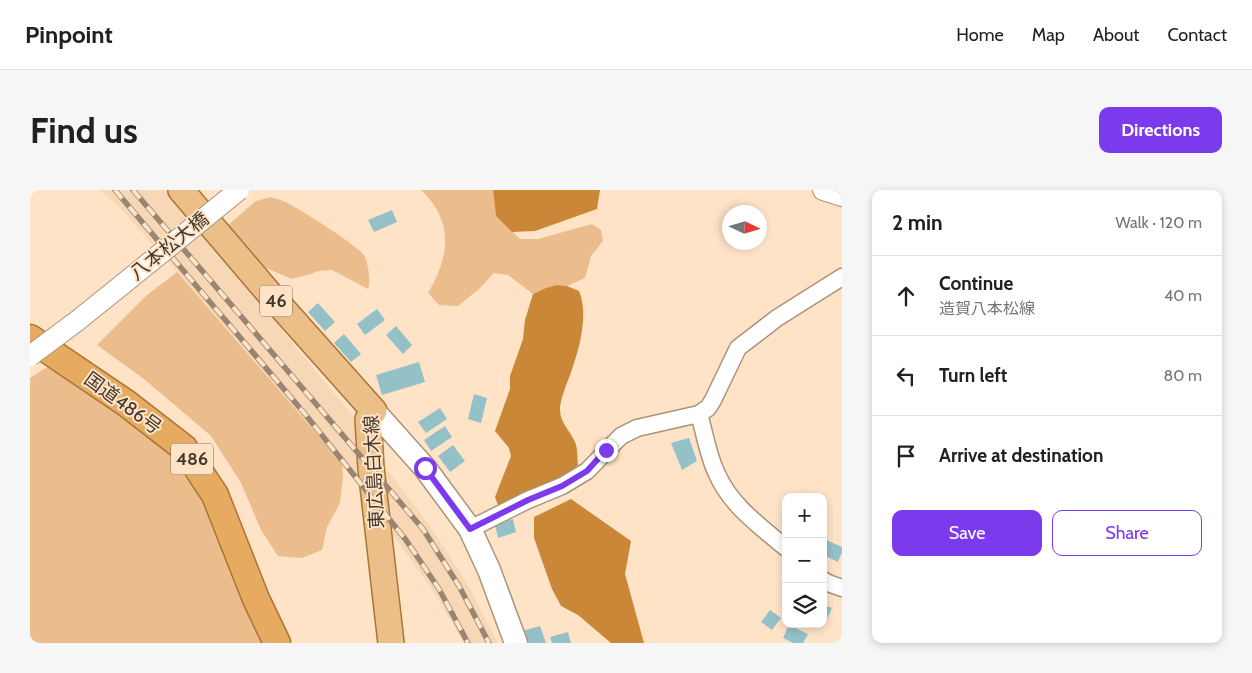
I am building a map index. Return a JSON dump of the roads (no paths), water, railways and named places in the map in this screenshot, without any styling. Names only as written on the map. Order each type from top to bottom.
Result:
[{"type":"highway","name":"国道486号","points":[[30,338],[126,403],[184,448],[215,495],[256,600],[277,643]]},
{"type":"main road","name":"東広島白木線","points":[[181,190],[268,292],[374,411],[368,419],[371,468],[391,643]]},
{"type":"main road","points":[[374,411],[425,468],[470,529],[516,643]]},
{"type":"street","name":"八本松大橋","points":[[30,356],[77,321],[239,190]]},
{"type":"street","points":[[470,529],[528,500],[562,486],[587,471],[621,436],[637,428],[699,414],[708,408],[738,348],[777,318],[842,277]]},
{"type":"street","points":[[699,414],[716,472],[723,486],[742,511],[782,545]]},
{"type":"street","points":[[827,582],[842,588]]},
{"type":"railway","points":[[115,190],[305,414],[406,540],[439,589],[468,643]]},
{"type":"railway","points":[[133,190],[423,529],[459,586],[489,643]]}]
